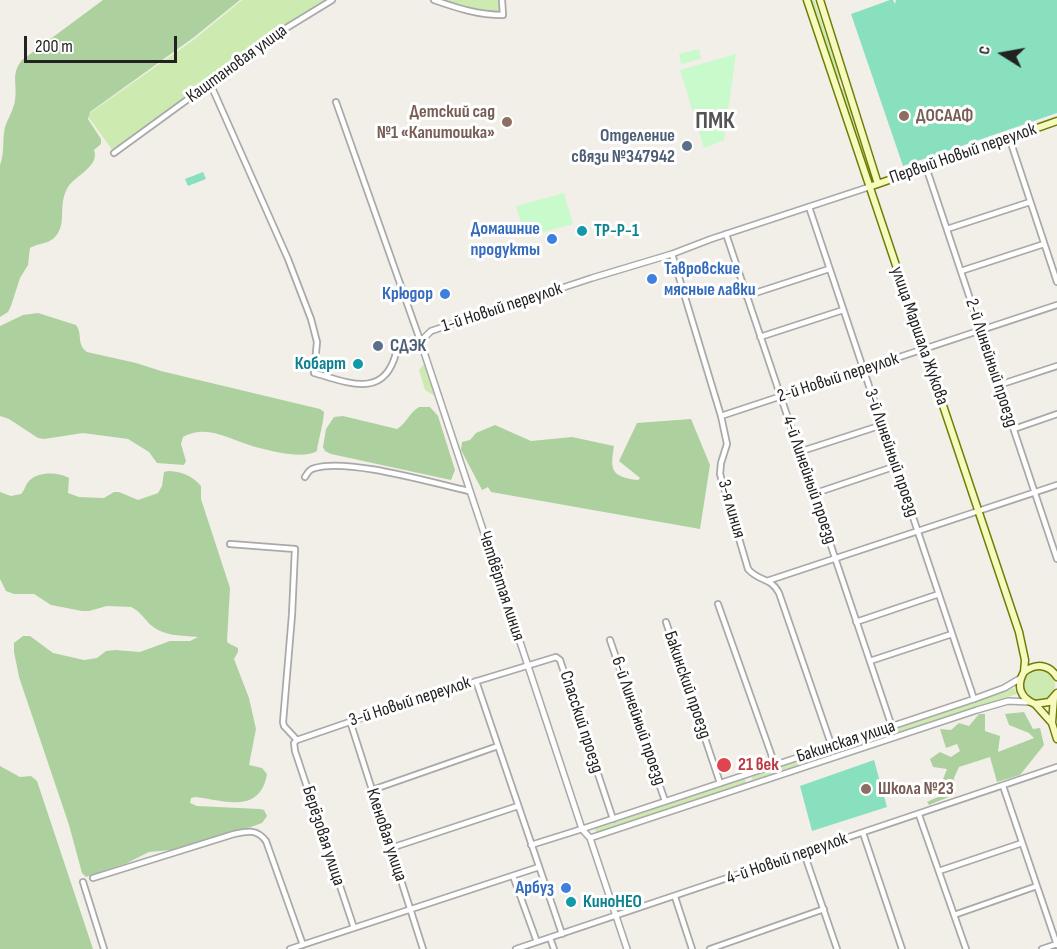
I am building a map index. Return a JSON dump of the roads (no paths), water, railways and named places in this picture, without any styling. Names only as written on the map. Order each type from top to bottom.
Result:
[{"type":"main road","name":"улица Маршала Жукова","points":[[807,0],[1023,645],[1025,660],[1021,691],[1032,703]]},
{"type":"main road","points":[[820,0],[878,184]]},
{"type":"main road","points":[[835,85],[846,82]]},
{"type":"main road","name":"Первый Новый переулок","points":[[869,187],[1057,121]]},
{"type":"main road","points":[[1023,675],[1036,665],[1048,667],[1057,677]]},
{"type":"main road","points":[[1032,703],[1042,704],[1056,695]]},
{"type":"main road","points":[[1056,695],[1052,723],[1057,739]]},
{"type":"main road","points":[[1032,703],[1052,723]]},
{"type":"street","name":"Каштановая улица","points":[[114,153],[283,30],[332,0]]},
{"type":"street","points":[[434,0],[484,15],[502,15],[502,0]]},
{"type":"street","name":"1-й Новый переулок","points":[[210,83],[288,259],[311,319],[317,342],[314,373],[358,384],[378,382],[391,367],[396,354],[421,344],[431,331],[672,254],[869,187]]},
{"type":"street","points":[[336,102],[421,344]]},
{"type":"street","points":[[1009,137],[1057,282]]},
{"type":"street","name":"2-й Линейный проезд","points":[[926,167],[1057,559]]},
{"type":"street","points":[[947,229],[1030,202]]},
{"type":"street","name":"3-й Линейный проезд","points":[[809,207],[974,699]]},
{"type":"street","name":"4-й Линейный проезд","points":[[726,234],[892,727]]},
{"type":"street","points":[[961,271],[1044,244]]},
{"type":"street","name":"3-я линия","points":[[672,254],[721,416],[727,444],[720,474],[748,569],[753,575],[775,584],[832,747]]},
{"type":"street","points":[[746,296],[829,268]]},
{"type":"street","name":"2-й Новый переулок","points":[[721,416],[1057,305]]},
{"type":"street","points":[[760,337],[843,310]]},
{"type":"street","name":"Четвёртая линия","points":[[421,344],[582,829]]},
{"type":"street","points":[[999,385],[1057,366]]},
{"type":"street","points":[[1014,429],[1057,414]]},
{"type":"street","points":[[799,452],[882,425]]},
{"type":"street","points":[[305,477],[315,468],[342,466],[469,491]]},
{"type":"street","points":[[813,494],[896,466]]},
{"type":"street","points":[[767,580],[1057,485]]},
{"type":"street","name":"Берёзовая улица","points":[[230,544],[295,549],[283,722],[296,742],[295,751],[354,928]]},
{"type":"street","points":[[856,622],[939,594]]},
{"type":"street","points":[[718,604],[775,765]]},
{"type":"street","name":"Бакинский проезд","points":[[666,622],[720,783]]},
{"type":"street","points":[[870,661],[952,634]]},
{"type":"street","name":"6-й Линейный проезд","points":[[610,640],[665,801]]},
{"type":"street","name":"Спасский проезд","points":[[527,666],[552,657],[560,660],[613,819]]},
{"type":"street","name":"3-й Новый переулок","points":[[296,742],[350,721],[527,666]]},
{"type":"street","points":[[1048,667],[1057,667]]},
{"type":"street","name":"Бакинская улица","points":[[531,845],[974,699],[1004,688],[1023,675]]},
{"type":"street","points":[[476,681],[562,934]]},
{"type":"street","name":"Бакинская улица","points":[[590,838],[1008,701],[1032,703]]},
{"type":"street","name":"Кленовая улица","points":[[350,721],[423,949]]},
{"type":"street","points":[[863,736],[866,747]]},
{"type":"street","points":[[372,790],[498,746]]},
{"type":"street","name":"4-й Новый переулок","points":[[516,949],[1057,767]]},
{"type":"street","points":[[746,774],[750,785]]},
{"type":"street","points":[[1004,786],[1057,945],[1042,949]]},
{"type":"street","points":[[391,848],[518,806]]},
{"type":"street","points":[[919,814],[966,949]]},
{"type":"street","points":[[582,829],[590,838],[627,949]]},
{"type":"street","points":[[93,879],[247,831],[257,832],[266,841],[303,945]]},
{"type":"street","points":[[863,833],[902,949]]},
{"type":"street","points":[[939,871],[1022,843]]},
{"type":"street","points":[[804,853],[837,949]]},
{"type":"street","points":[[290,949],[539,867]]},
{"type":"street","points":[[513,876],[537,942]]},
{"type":"street","points":[[83,882],[105,949]]},
{"type":"street","points":[[954,915],[1037,886]]},
{"type":"street","points":[[675,897],[692,949]]},
{"type":"street","points":[[710,949],[824,909]]},
{"type":"street","points":[[550,938],[554,949]]},
{"type":"place","name":"ДОСААФ","points":[[904,116]]},
{"type":"place","name":"Детский сад №1 «Капитошка»","points":[[507,122]]},
{"type":"place","name":"Отделение связи №347942","points":[[687,146]]},
{"type":"place","name":"ТР-Р-1","points":[[582,231]]},
{"type":"place","name":"Домашние продукты","points":[[552,239]]},
{"type":"place","name":"Тавровские мясные лавки","points":[[652,279]]},
{"type":"place","name":"Крюдор","points":[[445,294]]},
{"type":"place","name":"СДЭК","points":[[378,346]]},
{"type":"place","name":"Кобарт","points":[[358,364]]},
{"type":"place","name":"21 век","points":[[724,765]]},
{"type":"place","name":"Школа №23","points":[[866,789]]},
{"type":"place","name":"Арбуз","points":[[566,888]]},
{"type":"place","name":"КиноНЕО","points":[[571,902]]},
{"type":"district","name":"ПМК","points":[[715,122]]}]
